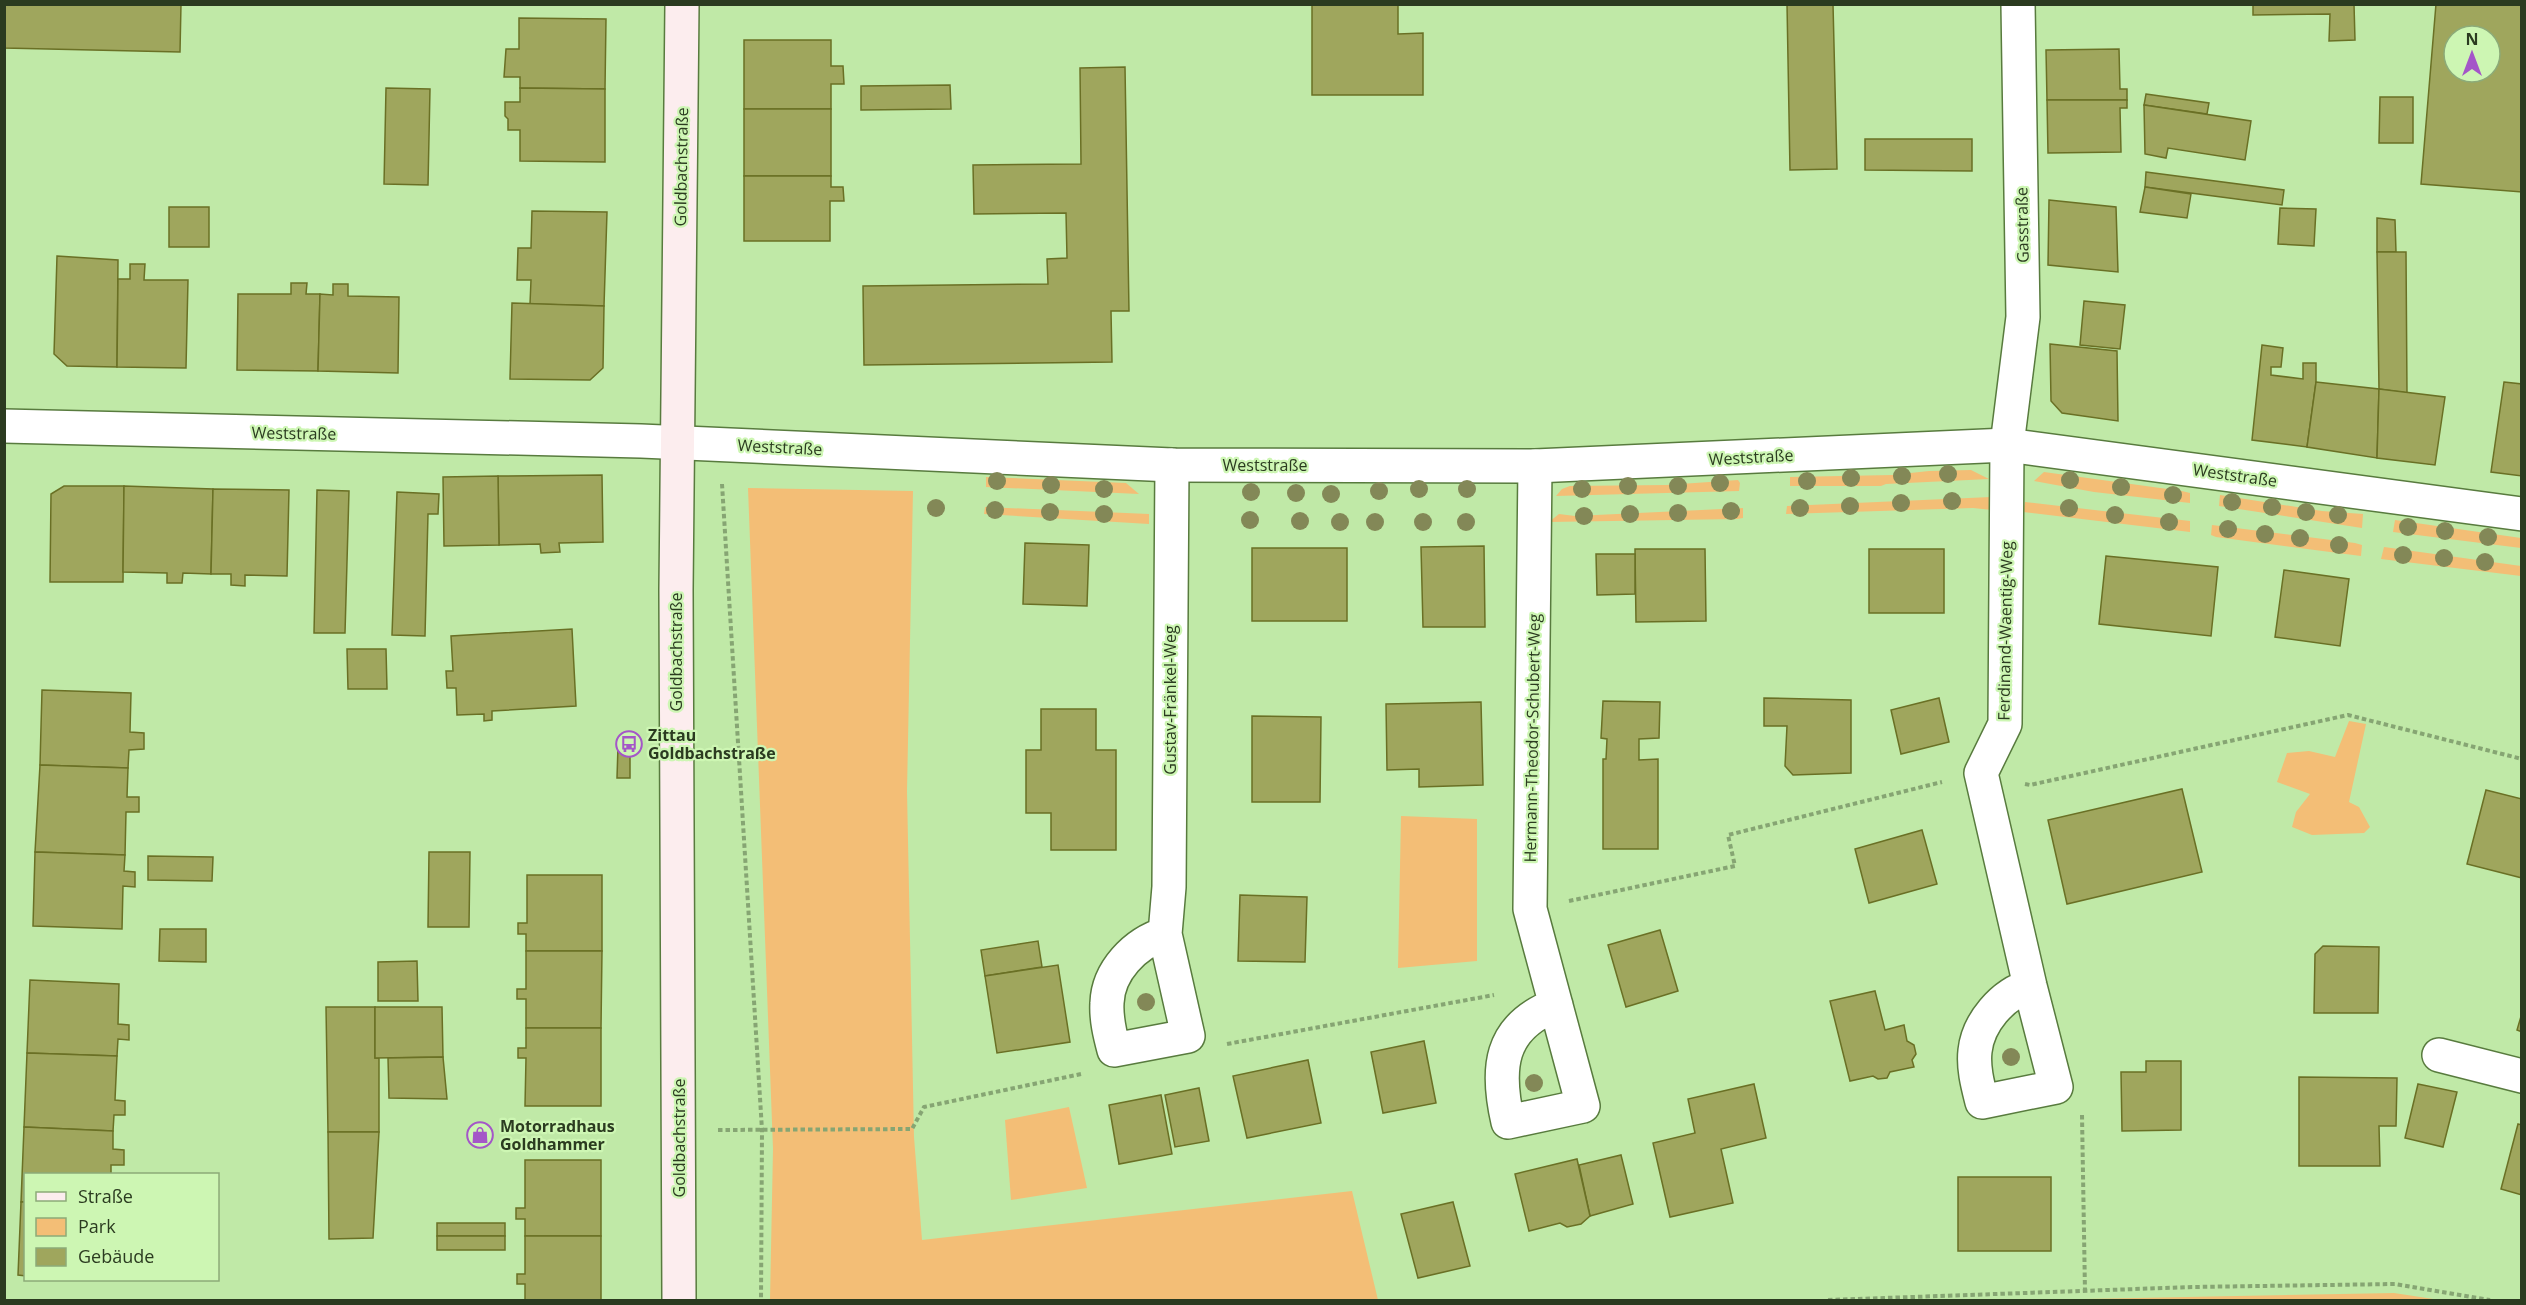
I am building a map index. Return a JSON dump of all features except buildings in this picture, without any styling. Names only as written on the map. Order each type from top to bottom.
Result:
[{"type":"main road","name":"Goldbachstraße","points":[[679,1300],[680,1131],[675,761],[682,4]]},
{"type":"street","name":"Gasstraße","points":[[2007,445],[2023,316],[2018,4]]},
{"type":"street","name":"Weststraße","points":[[4,426],[719,444],[1172,465],[1535,466],[2007,445],[2522,514]]},
{"type":"street","name":"Ferdinand-Waentig-Weg","points":[[2007,445],[2005,724],[1981,773],[2030,986],[2056,1087]]},
{"type":"street","name":"Gustav-Fränkel-Weg","points":[[1165,934],[1169,887],[1172,465]]},
{"type":"street","name":"Hermann-Theodor-Schubert-Weg","points":[[1535,466],[1530,909],[1556,1005]]},
{"type":"street","points":[[2030,986],[2022,988],[1997,1006],[1984,1024],[1975,1052],[1976,1075],[1982,1102],[2056,1087]]},
{"type":"street","points":[[2439,1056],[2522,1076]]},
{"type":"path","points":[[719,444],[762,1130],[761,1300]]},
{"type":"path","points":[[2056,1087],[2082,1109],[2085,1292]]},
{"type":"path","points":[[1827,1300],[2192,1287],[2395,1284],[2490,1300]]},
{"type":"green space","points":[[1971,470],[1989,479],[1881,486],[1790,486],[1790,477],[1892,475]]},
{"type":"green space","points":[[2044,472],[2182,491],[2190,493],[2190,503],[2094,492],[2034,481]]},
{"type":"green space","points":[[986,477],[1126,483],[1139,494],[986,487]]},
{"type":"green space","points":[[1738,480],[1739,491],[1556,496],[1562,489],[1570,486],[1666,485]]},
{"type":"green space","points":[[748,488],[913,491],[907,791],[914,1137],[922,1240],[1352,1191],[1378,1300],[770,1300],[773,1149]]},
{"type":"green space","points":[[2220,495],[2322,511],[2363,514],[2362,528],[2219,506]]},
{"type":"green space","points":[[1991,497],[1992,510],[1973,508],[1786,514],[1787,506]]},
{"type":"green space","points":[[2025,502],[2190,521],[2190,532],[2023,512]]},
{"type":"green space","points":[[985,507],[1149,514],[1149,524],[984,514]]},
{"type":"green space","points":[[1743,508],[1743,518],[1737,519],[1549,522],[1559,514],[1575,516]]},
{"type":"green space","points":[[2395,520],[2521,538],[2521,548],[2393,532]]},
{"type":"green space","points":[[2212,525],[2355,543],[2362,545],[2361,556],[2216,537],[2211,535]]},
{"type":"green space","points":[[2384,547],[2521,566],[2521,576],[2381,559]]},
{"type":"green space","points":[[2349,721],[2366,724],[2349,802],[2359,807],[2370,827],[2364,833],[2312,835],[2292,827],[2296,812],[2310,794],[2277,782],[2287,753],[2309,751],[2335,757]]},
{"type":"green space","points":[[1401,816],[1477,819],[1477,961],[1398,968]]},
{"type":"green space","points":[[1069,1107],[1087,1188],[1011,1200],[1005,1120]]},
{"type":"green space","points":[[2394,1293],[2440,1300],[2034,1300]]},
{"type":"place","name":"Zittau Goldbachstraße","points":[[629,744]]},
{"type":"place","name":"Motorradhaus Goldhammer","points":[[480,1135]]}]
